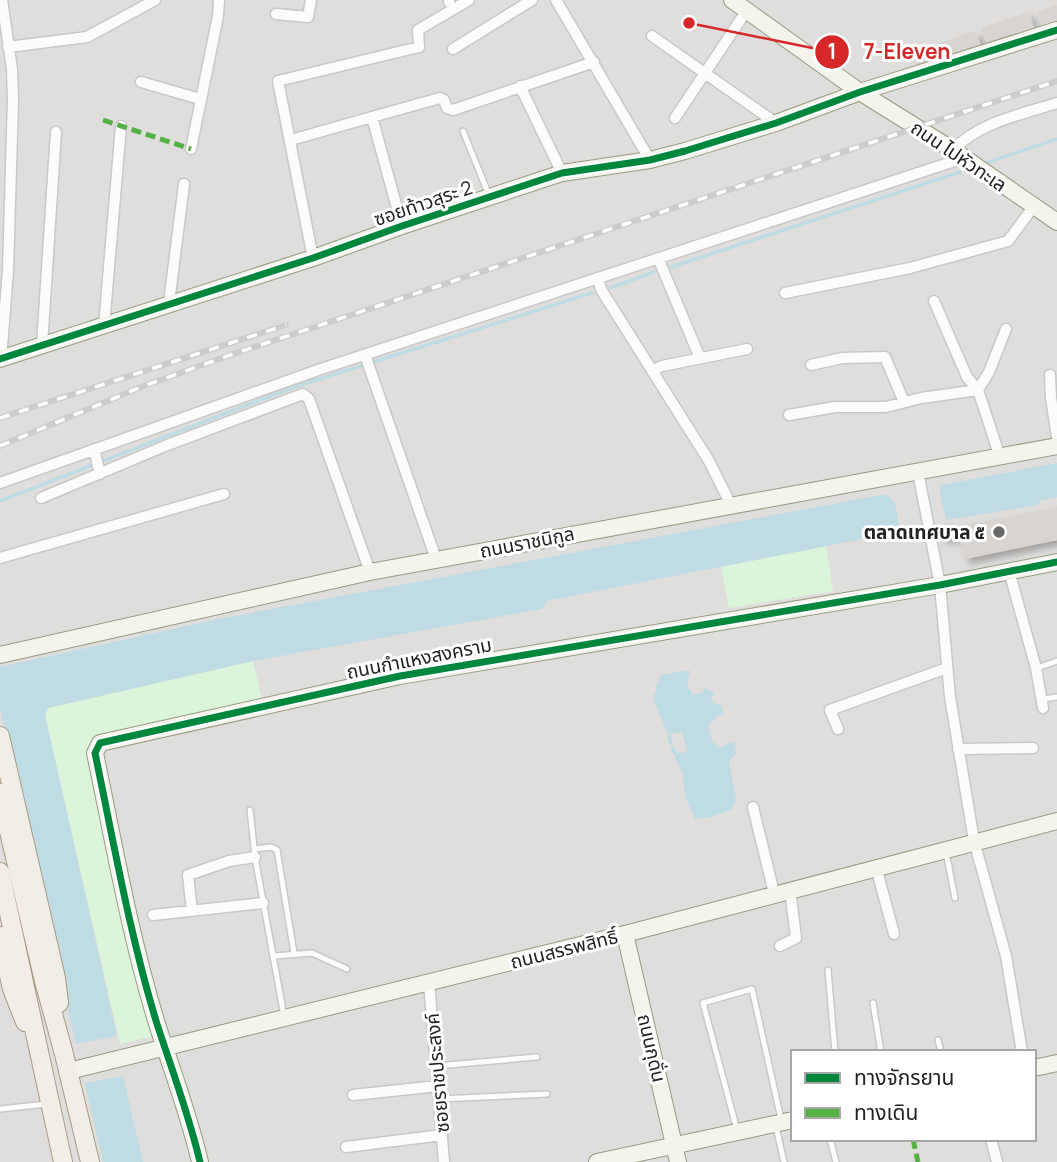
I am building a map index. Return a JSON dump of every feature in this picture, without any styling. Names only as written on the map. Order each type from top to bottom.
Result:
[{"type":"main road","points":[[0,736],[56,978],[66,1063],[90,1162]]},
{"type":"main road","points":[[0,793],[35,983],[41,1061],[63,1162]]},
{"type":"main road","points":[[0,872],[35,983],[66,1063]]},
{"type":"main road","points":[[0,936],[12,989],[41,1061]]},
{"type":"street","points":[[0,359],[8,270],[5,198],[13,100],[2,0]]},
{"type":"street","points":[[8,47],[87,37],[155,0]]},
{"type":"street","points":[[191,149],[219,0]]},
{"type":"street","points":[[276,14],[308,17],[312,0]]},
{"type":"street","points":[[313,258],[278,81],[419,47],[418,30],[469,0]]},
{"type":"street","points":[[453,49],[532,0]]},
{"type":"street","points":[[556,0],[650,160]]},
{"type":"street","name":"ถนน ไปหัวทะเล","points":[[733,0],[860,92],[959,154],[1057,222]]},
{"type":"street","points":[[675,118],[747,10]]},
{"type":"street","name":"ซอยท้าวสุระ 2","points":[[0,359],[313,258],[562,173],[685,152],[860,92],[1057,30]]},
{"type":"street","points":[[652,36],[776,123]]},
{"type":"street","points":[[291,141],[440,98],[444,100],[447,108],[453,110],[594,62]]},
{"type":"street","points":[[141,82],[200,99]]},
{"type":"street","points":[[520,86],[562,173]]},
{"type":"street","points":[[0,482],[95,453],[959,154],[964,138],[977,130],[1057,103]]},
{"type":"street","points":[[372,117],[402,226]]},
{"type":"street","points":[[104,326],[121,126]]},
{"type":"street","points":[[41,345],[56,132]]},
{"type":"street","points":[[169,303],[184,184]]},
{"type":"street","points":[[785,293],[910,268],[1008,241],[1034,206]]},
{"type":"street","points":[[658,258],[700,358]]},
{"type":"street","points":[[597,278],[602,291],[709,461],[731,505]]},
{"type":"street","points":[[933,301],[967,377],[978,390],[1000,457]]},
{"type":"street","points":[[789,415],[835,407],[886,407],[978,390],[989,372],[1006,329]]},
{"type":"street","points":[[652,371],[747,349]]},
{"type":"street","points":[[811,365],[842,358],[885,357],[904,402]]},
{"type":"street","points":[[366,360],[436,559]]},
{"type":"street","points":[[1050,374],[1057,437]]},
{"type":"street","points":[[41,498],[99,471],[296,396],[306,395],[370,572]]},
{"type":"street","name":"ถนนราชนิกูล","points":[[0,656],[370,572],[1057,446]]},
{"type":"street","points":[[95,453],[99,471]]},
{"type":"street","points":[[918,472],[940,585],[947,668],[974,841],[1006,956],[1023,1050]]},
{"type":"street","points":[[0,558],[224,494]]},
{"type":"street","name":"ถนนกำแหงสงคราม","points":[[166,1049],[131,923],[95,754],[100,743],[400,676],[940,585],[1057,562]]},
{"type":"street","points":[[1009,571],[1036,668],[1042,704]]},
{"type":"street","points":[[838,729],[830,710],[947,668]]},
{"type":"street","points":[[958,749],[1033,748]]},
{"type":"street","points":[[752,807],[796,938],[780,946]]},
{"type":"street","name":"ถนนสรรพสิทธิ์","points":[[66,1063],[166,1049],[625,934],[1057,821]]},
{"type":"street","points":[[192,911],[188,874],[255,853]]},
{"type":"street","points":[[876,867],[894,934]]},
{"type":"street","points":[[153,915],[263,903]]},
{"type":"street","name":"ถนนกุดั่น","points":[[625,934],[678,1162]]},
{"type":"street","name":"ซอยราชประสงค์","points":[[429,984],[444,1162]]},
{"type":"street","points":[[166,1049],[200,1162]]},
{"type":"street","points":[[1036,1068],[1057,1063]]},
{"type":"street","points":[[353,1095],[438,1086]]},
{"type":"street","points":[[597,1162],[784,1122]]},
{"type":"street","points":[[346,1147],[442,1135]]},
{"type":"street","points":[[991,1141],[996,1162]]},
{"type":"lane","points":[[463,131],[490,197]]},
{"type":"lane","points":[[1036,668],[1057,661]]},
{"type":"lane","points":[[1042,704],[1057,697]]},
{"type":"lane","points":[[250,810],[263,903],[285,1019]]},
{"type":"lane","points":[[255,853],[271,847],[277,850],[294,953]]},
{"type":"lane","points":[[946,849],[956,898]]},
{"type":"lane","points":[[274,956],[312,953],[348,969]]},
{"type":"lane","points":[[828,970],[835,1050]]},
{"type":"lane","points":[[737,1132],[703,1003],[752,989],[784,1122],[784,1162]]},
{"type":"lane","points":[[873,1003],[881,1050]]},
{"type":"lane","points":[[938,1040],[940,1050]]},
{"type":"lane","points":[[436,1066],[537,1057]]},
{"type":"lane","points":[[439,1099],[547,1094]]},
{"type":"lane","points":[[0,1109],[50,1103]]},
{"type":"lane","points":[[831,1141],[836,1162]]},
{"type":"shaded area","points":[[0,0],[1057,0],[1057,1162],[0,1162]]},
{"type":"green space","points":[[826,546],[833,591],[729,608],[721,567]]},
{"type":"green space","points":[[253,661],[262,699],[93,742],[154,1036],[120,1044],[45,715],[48,708]]},
{"type":"water","points":[[1057,463],[1057,497],[1041,500],[1037,505],[946,520],[939,490],[941,485]]},
{"type":"water","points":[[887,495],[895,503],[899,524],[893,533],[547,601],[542,609],[253,661],[48,708],[45,715],[117,1036],[76,1044],[0,709],[0,667],[218,619]]},
{"type":"water","points":[[690,670],[687,684],[692,694],[702,693],[705,688],[715,693],[711,697],[713,703],[721,705],[723,714],[717,716],[708,727],[712,741],[720,748],[735,741],[736,754],[729,760],[736,801],[731,810],[695,819],[686,799],[682,772],[670,747],[674,746],[677,754],[687,751],[682,732],[670,734],[673,744],[669,745],[667,731],[653,699],[660,675]]},
{"type":"water","points":[[123,1076],[143,1162],[103,1162],[85,1083]]},
{"type":"building","points":[[1057,5],[1057,21],[1042,26],[1037,12]]},
{"type":"building","points":[[1029,12],[1034,28],[987,44],[981,28]]},
{"type":"building","points":[[976,31],[981,46],[918,67],[913,52]]},
{"type":"building","name":"ตลาดเทศบาล ๕","points":[[1057,507],[1057,540],[965,559],[959,536],[941,539],[939,526],[948,524],[948,528]]},
{"type":"waterway","points":[[988,162],[1057,139]]},
{"type":"waterway","points":[[671,267],[960,172]]},
{"type":"waterway","points":[[610,288],[654,272]]},
{"type":"waterway","points":[[0,501],[294,387],[592,293]]},
{"type":"railway","points":[[0,446],[141,387],[233,354],[1057,81]]},
{"type":"railway","points":[[0,418],[286,325]]},
{"type":"marked path","points":[[103,120],[191,149]]},
{"type":"marked path","points":[[913,1141],[918,1162]]},
{"type":"cycle path","points":[[0,359],[313,258],[562,173],[650,160],[685,151],[1057,30]]},
{"type":"cycle path","points":[[200,1162],[147,991],[131,924],[95,753],[100,743],[400,676],[940,585],[1057,562]]},
{"type":"place","name":"7-Eleven","points":[[689,23]]},
{"type":"place","name":"ตลาดเทศบาล ๕","points":[[999,532]]}]
